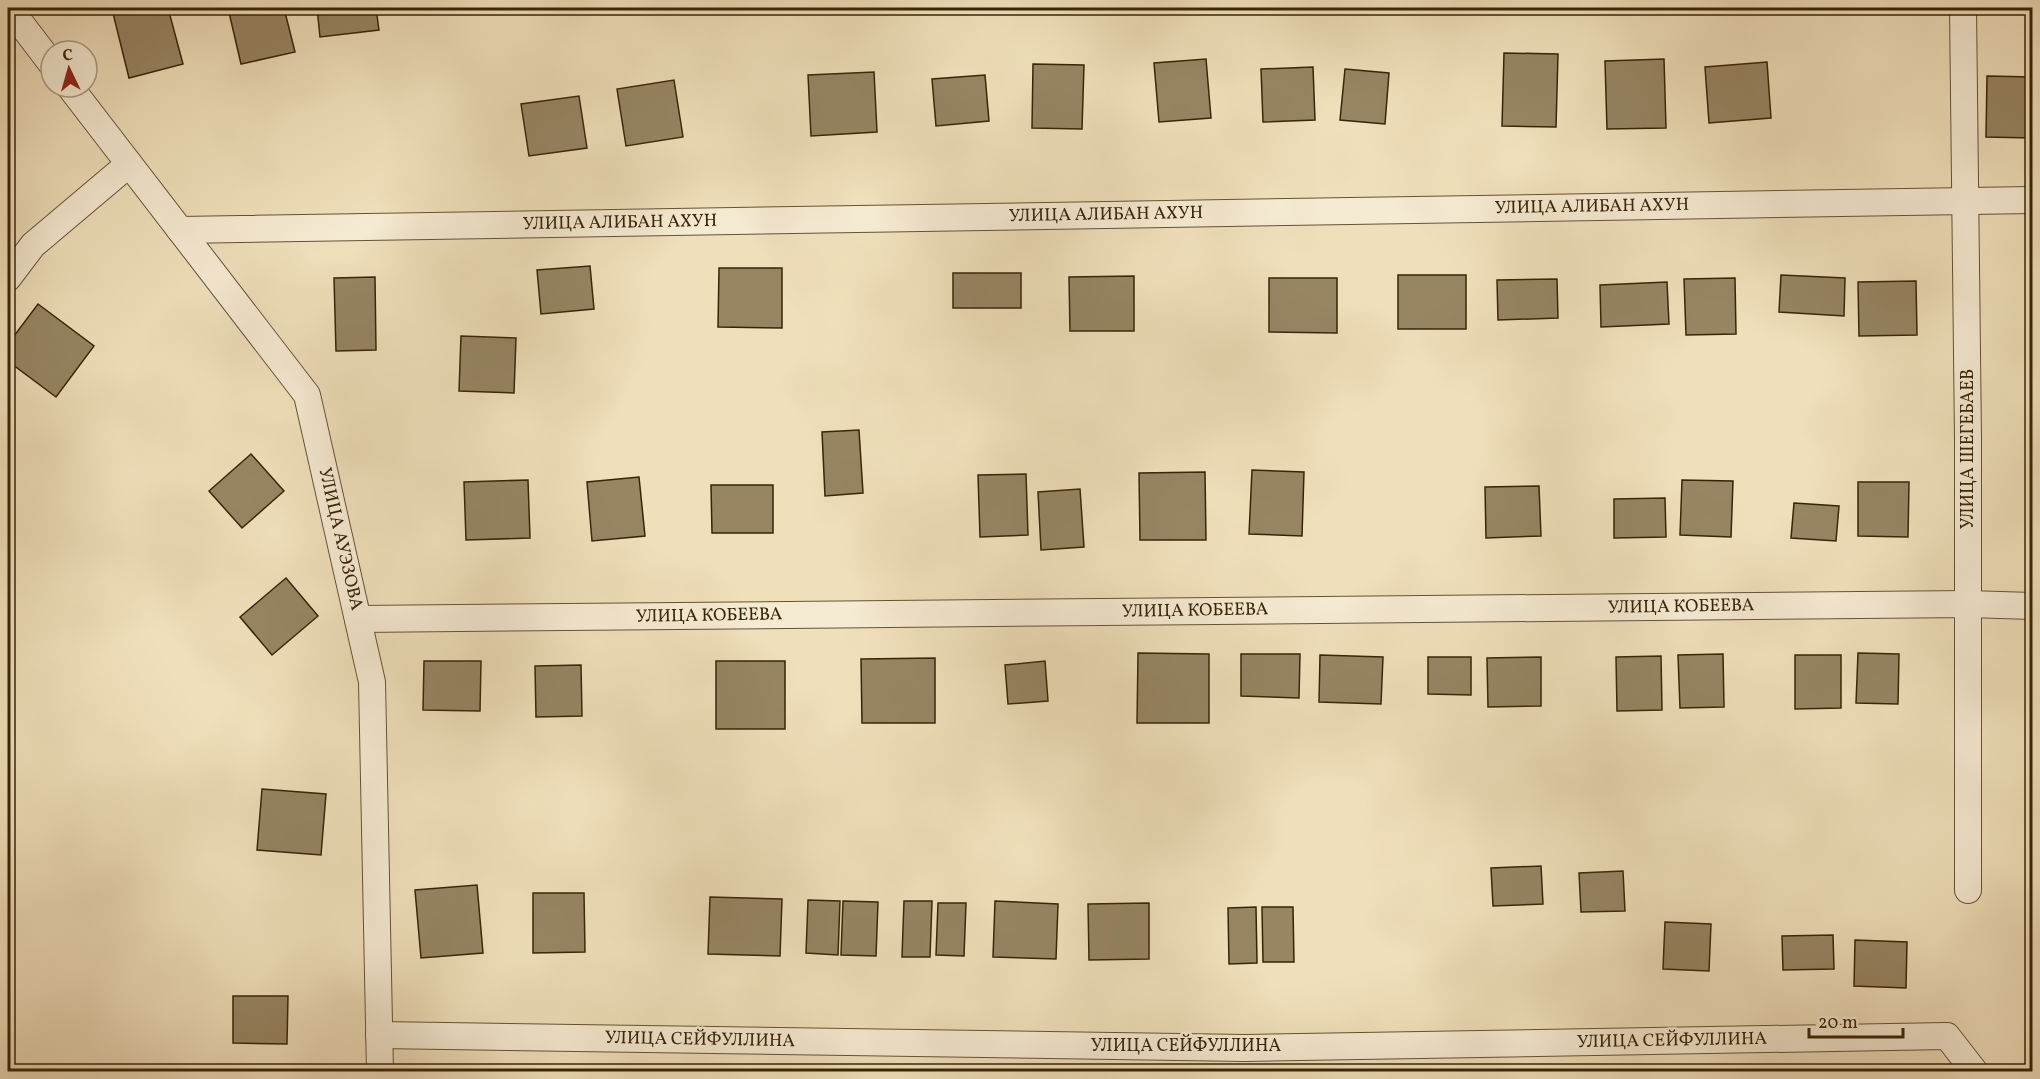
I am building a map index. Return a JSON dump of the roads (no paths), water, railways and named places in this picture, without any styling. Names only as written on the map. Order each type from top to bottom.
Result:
[{"type":"street","points":[[9,8],[39,47]]},
{"type":"street","name":"УЛИЦА ШЕГЕБАЕВ","points":[[1963,8],[1968,890]]},
{"type":"street","name":"УЛИЦА АУЭЗОВА","points":[[79,99],[307,395],[372,682],[380,1071]]},
{"type":"street","points":[[8,278],[33,245],[129,164]]},
{"type":"street","name":"УЛИЦА АЛИБАН АХУН","points":[[180,230],[2032,200]]},
{"type":"street","name":"УЛИЦА КОБЕЕВА","points":[[358,619],[1968,604],[2032,606]]},
{"type":"street","name":"УЛИЦА СЕЙФУЛЛИНА","points":[[379,1035],[1245,1048],[1947,1036],[1976,1071]]}]
